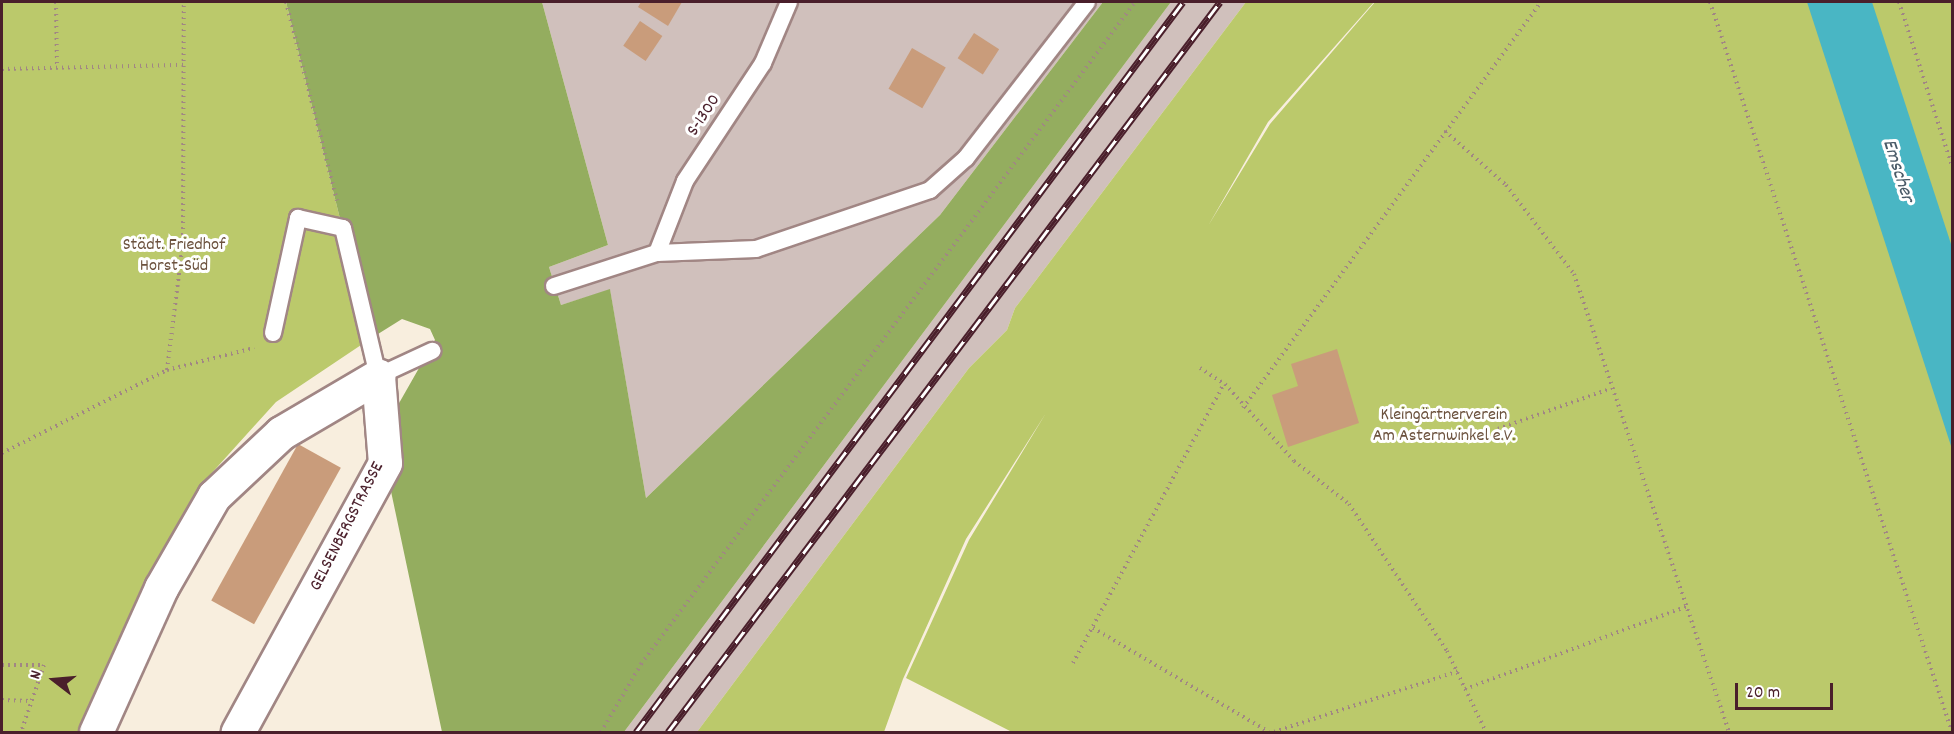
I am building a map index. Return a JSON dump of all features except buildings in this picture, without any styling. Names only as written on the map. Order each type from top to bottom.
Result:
[{"type":"street","points":[[96,732],[161,588],[214,496],[281,433],[378,375]]},
{"type":"street","name":"GELSENBERGSTRASSE","points":[[237,732],[385,463],[378,375]]},
{"type":"lane","name":"S-1300","points":[[657,253],[685,181],[763,63],[789,2]]},
{"type":"lane","points":[[555,286],[657,253],[756,249],[930,190],[966,158],[1087,2]]},
{"type":"lane","points":[[273,333],[298,218],[343,228],[378,375],[432,351]]},
{"type":"path","points":[[56,2],[57,67]]},
{"type":"path","points":[[167,370],[183,241],[184,2]]},
{"type":"path","points":[[286,2],[343,228]]},
{"type":"path","points":[[601,732],[641,664],[1135,2]]},
{"type":"path","points":[[1243,408],[1541,2]]},
{"type":"path","points":[[1710,2],[1952,732]]},
{"type":"path","points":[[1899,2],[1953,166]]},
{"type":"path","points":[[2,69],[185,65]]},
{"type":"path","points":[[1445,130],[1506,185],[1574,274],[1609,389],[1729,732]]},
{"type":"path","points":[[2,453],[167,370],[246,354],[273,333]]},
{"type":"path","points":[[1200,368],[1224,384],[1243,408],[1294,461],[1349,504],[1458,671],[1486,732]]},
{"type":"path","points":[[1074,663],[1224,384]]},
{"type":"path","points":[[1498,429],[1609,389]]},
{"type":"path","points":[[1465,689],[1686,608]]},
{"type":"path","points":[[1093,628],[1269,732]]},
{"type":"path","points":[[2,665],[44,665],[21,732]]},
{"type":"path","points":[[1274,732],[1458,671]]},
{"type":"path","points":[[2,700],[31,701]]},
{"type":"shaded area","points":[[542,2],[1103,2],[940,215],[646,498],[610,290],[561,305],[549,267],[608,245]]},
{"type":"shaded area","points":[[1171,2],[1246,2],[1015,308],[1007,330],[969,368],[697,732],[624,732]]},
{"type":"green space","name":"Städt. Friedhof Horst-Süd","points":[[2,2],[286,2],[370,339],[276,402],[200,486],[117,641],[83,732],[2,732]]},
{"type":"green space","points":[[286,2],[542,2],[608,245],[549,267],[561,305],[610,289],[646,498],[940,215],[1103,2],[1171,2],[624,732],[442,732],[385,463],[390,419],[435,340],[430,329],[402,319],[370,339]]},
{"type":"green space","name":"Kleingärtnerverein Am Asternwinkel e.V.","points":[[1246,2],[1374,2],[1268,122],[1208,226],[1270,124],[1375,2],[1952,2],[1952,732],[1012,732],[906,678],[969,540],[1046,413],[966,539],[903,679],[884,732],[697,732],[969,368],[1007,330],[1015,308]]},
{"type":"water","name":"Emscher","points":[[1807,2],[1872,2],[1952,247],[1952,449]]},
{"type":"railway","points":[[636,732],[1183,2]]},
{"type":"railway","points":[[668,732],[1220,2]]}]
